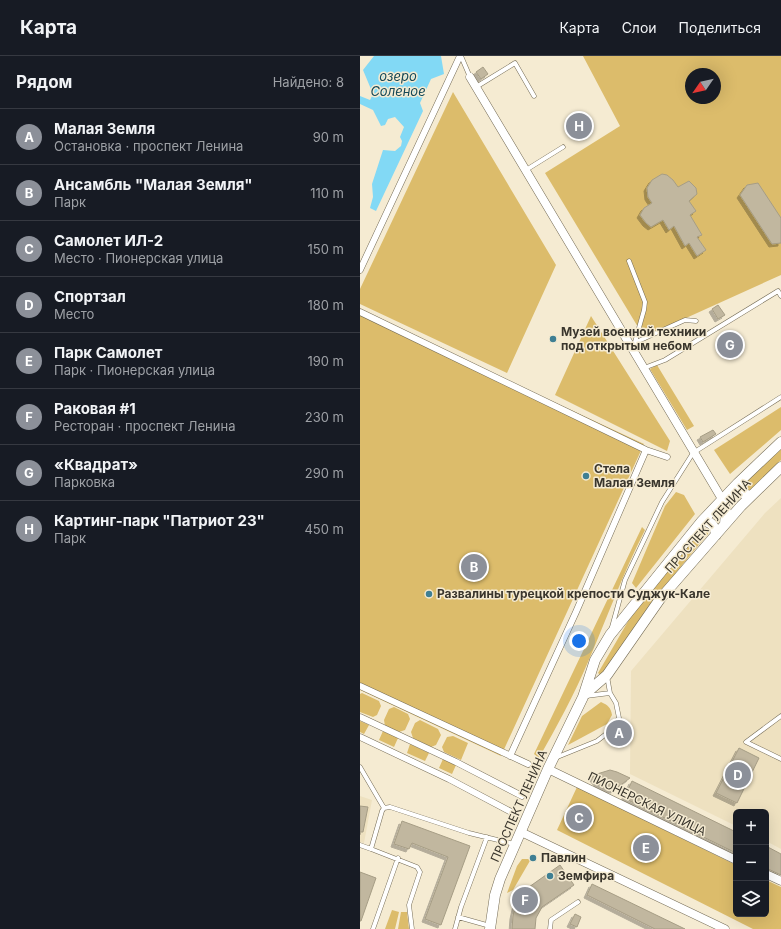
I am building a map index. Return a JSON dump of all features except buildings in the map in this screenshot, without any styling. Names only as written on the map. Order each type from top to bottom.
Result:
[{"type":"street","points":[[360,270],[460,56]]},
{"type":"street","points":[[470,78],[632,343],[644,369],[722,500],[726,512],[725,524]]},
{"type":"street","points":[[360,312],[646,450],[667,457]]},
{"type":"street","name":"ПРОСПЕКТ ЛЕНИНА","points":[[490,928],[500,880],[548,769],[583,696],[595,660],[610,635],[702,521],[781,442]]},
{"type":"street","points":[[510,756],[576,612],[646,450]]},
{"type":"street","name":"ПРОСПЕКТ ЛЕНИНА","points":[[583,696],[606,675],[660,599],[725,524],[741,506],[781,468]]},
{"type":"street","points":[[738,484],[742,493],[751,496]]},
{"type":"street","points":[[722,500],[730,506],[741,506]]},
{"type":"street","points":[[702,521],[708,521],[713,524],[716,529],[716,535]]},
{"type":"street","points":[[360,686],[528,764]]},
{"type":"street","points":[[360,717],[456,762],[522,796]]},
{"type":"street","points":[[360,737],[449,779],[515,814]]},
{"type":"street","name":"ПИОНЕРСКАЯ УЛИЦА","points":[[548,769],[733,859]]},
{"type":"street","points":[[521,832],[725,929]]},
{"type":"street","points":[[769,875],[781,881]]},
{"type":"lane","points":[[460,56],[470,78]]},
{"type":"lane","points":[[476,87],[515,63],[534,96]]},
{"type":"lane","points":[[526,170],[563,147]]},
{"type":"lane","points":[[629,261],[645,302],[644,310],[632,343]]},
{"type":"lane","points":[[644,369],[665,360],[778,291],[781,296]]},
{"type":"lane","points":[[632,343],[685,320],[696,321]]},
{"type":"lane","points":[[693,453],[781,397]]},
{"type":"lane","name":"ПРОСПЕКТ ЛЕНИНА","points":[[610,635],[625,580],[662,502],[693,453]]},
{"type":"lane","points":[[553,759],[597,741],[610,731],[619,718],[616,703],[610,693],[606,675]]},
{"type":"lane","points":[[583,696],[610,693]]},
{"type":"lane","points":[[781,716],[746,742],[781,759]]},
{"type":"lane","points":[[360,767],[384,808]]},
{"type":"lane","points":[[384,808],[390,807],[469,833],[516,844]]},
{"type":"lane","points":[[371,849],[384,808]]},
{"type":"lane","points":[[455,929],[487,837]]},
{"type":"lane","points":[[360,844],[398,858],[417,867],[420,872],[409,905],[412,929]]},
{"type":"lane","points":[[373,929],[398,858]]},
{"type":"lane","points":[[550,929],[552,920],[578,902]]},
{"type":"lane","points":[[458,917],[490,928]]},
{"type":"shaded area","points":[[583,56],[781,56],[781,275],[644,337],[545,173],[620,126]]},
{"type":"shaded area","points":[[453,92],[556,265],[507,373],[360,304],[360,289]]},
{"type":"shaded area","points":[[360,312],[644,444],[501,756],[360,690]]},
{"type":"shaded area","points":[[591,316],[670,441],[667,451],[555,395]]},
{"type":"shaded area","points":[[657,365],[694,426],[687,430],[650,369]]},
{"type":"shaded area","points":[[781,407],[781,430],[730,474],[714,450]]},
{"type":"shaded area","points":[[781,448],[781,460],[749,491],[740,486]]},
{"type":"shaded area","points":[[676,492],[684,495],[695,514],[636,588],[632,583],[665,506]]},
{"type":"shaded area","points":[[781,498],[781,849],[769,843],[769,809],[733,809],[733,825],[630,774],[631,671],[765,513]],"holes":[[[739,748],[759,758],[737,803],[716,793]]]},
{"type":"shaded area","points":[[642,527],[645,530],[622,579],[583,674],[539,758],[534,754]]},
{"type":"shaded area","points":[[701,527],[706,529],[708,534],[653,603],[602,676],[598,673],[630,618]]},
{"type":"shaded area","points":[[362,693],[379,701],[381,706],[377,715],[373,717],[360,712],[360,694]]},
{"type":"shaded area","points":[[601,702],[609,707],[612,713],[607,724],[568,745],[582,716]]},
{"type":"shaded area","points":[[394,707],[408,714],[410,719],[405,730],[399,732],[385,726],[384,720],[389,709]]},
{"type":"shaded area","points":[[420,720],[438,729],[441,735],[436,745],[431,747],[413,738],[411,732],[415,723]]},
{"type":"shaded area","points":[[360,721],[369,725],[364,734],[360,732]]},
{"type":"shaded area","points":[[383,731],[398,738],[394,747],[379,740]]},
{"type":"shaded area","points":[[453,736],[468,743],[461,760],[444,752],[442,747],[447,737]]},
{"type":"shaded area","points":[[410,744],[429,753],[425,761],[407,753]]},
{"type":"shaded area","points":[[443,759],[456,765],[452,774],[439,768]]},
{"type":"shaded area","points":[[577,787],[733,864],[733,917],[769,917],[769,881],[781,887],[781,929],[753,929],[557,830]]},
{"type":"shaded area","points":[[360,796],[372,800],[364,843],[360,842]]},
{"type":"shaded area","points":[[522,859],[531,859],[513,890],[507,893],[517,866]]},
{"type":"shaded area","points":[[392,910],[399,912],[395,929],[385,929]]},
{"type":"shaded area","points":[[401,912],[407,912],[409,929],[398,929]]},
{"type":"water","name":"озеро Соленое","points":[[374,56],[441,56],[444,74],[431,79],[420,103],[423,111],[376,211],[370,208],[373,197],[372,184],[383,150],[395,151],[401,146],[402,141],[400,137],[404,127],[395,117],[388,119],[385,125],[381,126],[373,110],[360,104],[360,96],[370,100],[373,94],[363,70]]},
{"type":"place","name":"Картинг-парк \"Патриот 23\"","points":[[579,126]]},
{"type":"place","name":"Музей военной техники под открытым небом","points":[[553,339]]},
{"type":"place","name":"«Квадрат»","points":[[730,345]]},
{"type":"place","name":"Стела Малая Земля","points":[[586,476]]},
{"type":"place","name":"Ансамбль \"Малая Земля\"","points":[[474,567]]},
{"type":"place","name":"Развалины турецкой крепости Суджук-Кале","points":[[429,594]]},
{"type":"place","name":"Малая Земля","points":[[619,733]]},
{"type":"place","name":"Спортзал","points":[[738,775]]},
{"type":"place","name":"Самолет ИЛ-2","points":[[579,818]]},
{"type":"place","name":"Парк Самолет","points":[[646,848]]},
{"type":"place","name":"Павлин","points":[[533,858]]},
{"type":"place","name":"Земфира","points":[[550,876]]},
{"type":"place","name":"Раковая #1","points":[[525,900]]}]
